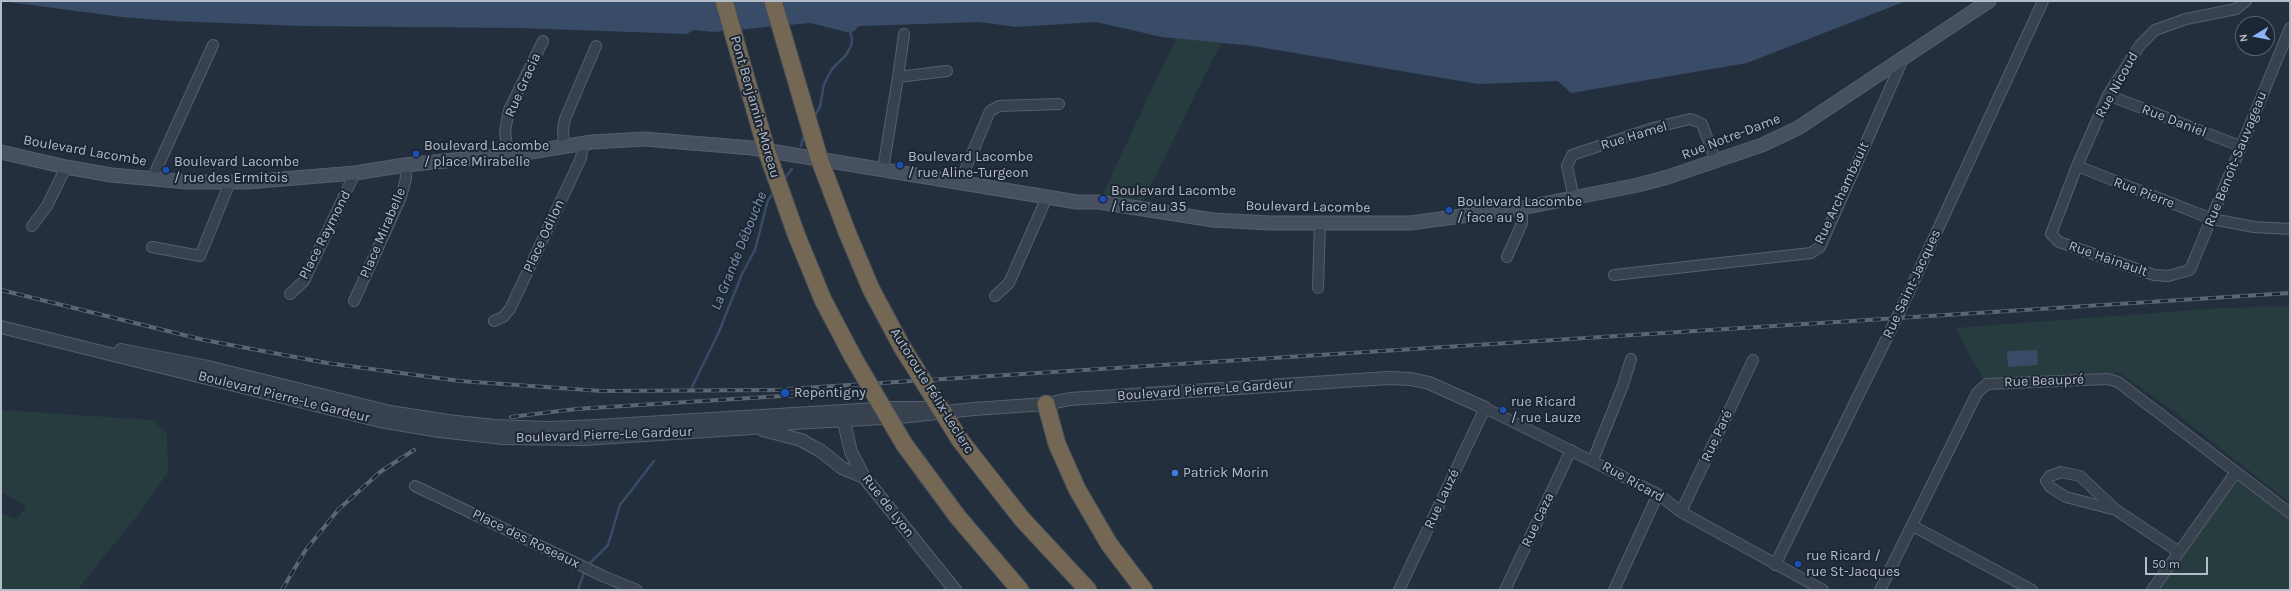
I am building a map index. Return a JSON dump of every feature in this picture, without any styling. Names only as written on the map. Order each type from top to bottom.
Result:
[{"type":"highway","name":"Pont Benjamin-Moreau","points":[[724,1],[771,165],[796,234],[823,300],[853,357],[904,444],[957,516],[1020,590]]},
{"type":"highway","name":"Autoroute Félix-Leclerc","points":[[773,1],[819,158],[847,232],[871,289],[902,347],[960,440],[1022,519],[1088,590]]},
{"type":"highway","points":[[1046,404],[1057,444],[1077,489],[1112,549],[1144,590]]},
{"type":"main road","name":"Rue Notre-Dame","points":[[1522,208],[1574,199],[1660,179],[1762,145],[1798,128],[1989,1]]},
{"type":"main road","name":"Boulevard Lacombe","points":[[1,152],[66,167],[152,179],[230,182],[355,173],[405,165],[508,154],[583,143],[638,139],[713,144],[883,169],[1078,202],[1099,202],[1213,220],[1320,224],[1410,223],[1522,208]]},
{"type":"street","name":"Rue Saint-Jacques","points":[[1775,565],[1902,307],[2043,1]]},
{"type":"street","name":"Rue Nicoud","points":[[2051,234],[2077,166],[2108,95],[2140,45],[2155,30],[2186,19],[2236,9],[2246,1]]},
{"type":"street","name":"Rue Benoît-Sauvageau","points":[[2168,276],[2190,270],[2290,28]]},
{"type":"street","points":[[883,169],[904,34]]},
{"type":"street","name":"Rue Gracia","points":[[508,154],[505,131],[509,110],[543,41]]},
{"type":"street","points":[[152,179],[213,45]]},
{"type":"street","points":[[564,146],[563,128],[565,119],[596,46]]},
{"type":"street","name":"Rue Archambault","points":[[1614,275],[1811,253],[1820,247],[1903,59]]},
{"type":"street","points":[[898,77],[947,71]]},
{"type":"street","name":"Rue Daniel","points":[[2108,95],[2240,146]]},
{"type":"street","points":[[963,182],[965,170],[990,110],[999,106],[1059,104]]},
{"type":"street","name":"Rue Hamel","points":[[1574,199],[1567,166],[1572,155],[1653,128],[1690,120],[1702,124],[1716,161]]},
{"type":"street","name":"Place Odilon","points":[[494,321],[503,317],[510,309],[581,158],[583,143]]},
{"type":"street","name":"Place Mirabelle","points":[[354,301],[401,198],[406,178],[405,165]]},
{"type":"street","name":"Rue Pierre","points":[[2077,166],[2212,219],[2254,227],[2290,229]]},
{"type":"street","points":[[32,226],[47,206],[66,167]]},
{"type":"street","name":"Place Raymond","points":[[290,294],[304,281],[355,173]]},
{"type":"street","points":[[152,247],[200,256],[230,182]]},
{"type":"street","points":[[994,296],[1009,283],[1047,196]]},
{"type":"street","points":[[1507,257],[1522,223],[1522,208]]},
{"type":"street","points":[[1318,288],[1320,224]]},
{"type":"street","name":"Rue Hainault","points":[[2051,234],[2059,242],[2154,275],[2168,276]]},
{"type":"street","name":"Boulevard Pierre-Le Gardeur","points":[[1,327],[380,421],[439,431],[503,438],[556,439],[752,428],[842,416]]},
{"type":"street","name":"Boulevard Pierre-Le Gardeur","points":[[52,340],[139,352],[372,408],[464,423],[564,428],[842,416],[900,417],[974,409],[1046,404],[1070,399],[1358,380],[1404,378],[1436,385]]},
{"type":"street","points":[[1593,460],[1623,385],[1631,359]]},
{"type":"street","name":"Rue Paré","points":[[1681,512],[1753,360]]},
{"type":"street","name":"Rue Beaupré","points":[[1880,590],[1913,526],[1977,393],[1987,384],[2108,379],[2118,382],[2290,513]]},
{"type":"street","name":"Rue Ricard","points":[[1436,385],[1593,460],[1658,494],[1681,512],[1823,590]]},
{"type":"street","name":"Rue Lauzé","points":[[1399,590],[1485,408]]},
{"type":"street","name":"Rue de Lyon","points":[[842,416],[851,452],[864,477],[955,590]]},
{"type":"street","points":[[752,428],[801,440],[821,451],[842,468],[864,477]]},
{"type":"street","name":"Rue Caza","points":[[1505,590],[1571,450]]},
{"type":"street","points":[[2116,510],[2066,497],[2050,487],[2046,481],[2050,476],[2061,472],[2080,476],[2116,510],[2178,552]]},
{"type":"street","points":[[2152,590],[2236,472]]},
{"type":"street","name":"Place des Roseaux","points":[[415,486],[570,561],[637,590]]},
{"type":"street","points":[[1614,590],[1658,494]]},
{"type":"street","points":[[1913,526],[2032,590]]},
{"type":"green space","points":[[1176,38],[1221,43],[1139,209],[1099,202]]},
{"type":"green space","points":[[2290,306],[2290,503],[2172,410],[2120,373],[1985,382],[1955,328],[2221,308]]},
{"type":"green space","points":[[1,410],[153,420],[167,434],[168,472],[141,511],[81,585],[79,590],[1,590],[1,513],[17,519],[26,506],[1,492]]},
{"type":"green space","points":[[2236,472],[2290,513],[2290,590],[2152,590]]},
{"type":"water","points":[[1,1],[1906,1],[1747,63],[1571,93],[1558,81],[1478,84],[1253,46],[1162,37],[1096,22],[1016,27],[979,22],[862,26],[857,27],[856,30],[850,33],[810,23],[714,32],[693,30],[687,34],[520,28],[303,26],[172,21],[122,17]]},
{"type":"water","points":[[2037,350],[2038,365],[2008,367],[2007,351]]},
{"type":"waterway","name":"La Grande Débouche","points":[[814,117],[820,107],[824,84],[832,69],[846,55],[851,46],[852,40],[850,30]]},
{"type":"waterway","name":"La Grande Débouche","points":[[801,146],[805,132]]},
{"type":"waterway","name":"La Grande Débouche","points":[[784,179],[792,169]]},
{"type":"waterway","name":"La Grande Débouche","points":[[691,389],[718,334],[742,274],[755,250],[768,200],[775,191]]},
{"type":"waterway","name":"La Grande Débouche","points":[[588,565],[608,545],[620,505],[654,461]]},
{"type":"waterway","name":"La Grande Débouche","points":[[578,590],[585,570]]},
{"type":"railway","points":[[1,290],[204,340],[327,363],[460,381],[602,391],[782,390]]},
{"type":"railway","points":[[787,389],[2290,293]]},
{"type":"railway","points":[[787,396],[863,391]]},
{"type":"railway","points":[[511,417],[576,409],[782,396]]},
{"type":"railway","points":[[282,590],[305,551],[338,510],[380,472],[414,450]]},
{"type":"place","name":"Boulevard Lacombe / place Mirabelle","points":[[416,154]]},
{"type":"place","name":"Boulevard Lacombe / rue Aline-Turgeon","points":[[900,165]]},
{"type":"place","name":"Boulevard Lacombe / rue des Ermitois","points":[[166,170]]},
{"type":"place","name":"Boulevard Lacombe / face au 35","points":[[1103,199]]},
{"type":"place","name":"Boulevard Lacombe / face au 9","points":[[1449,210]]},
{"type":"place","name":"Repentigny","points":[[785,393]]},
{"type":"place","name":"rue Ricard / rue Lauze","points":[[1503,410]]},
{"type":"place","name":"Patrick Morin","points":[[1175,473]]},
{"type":"place","name":"rue Ricard / rue St-Jacques","points":[[1798,564]]}]
